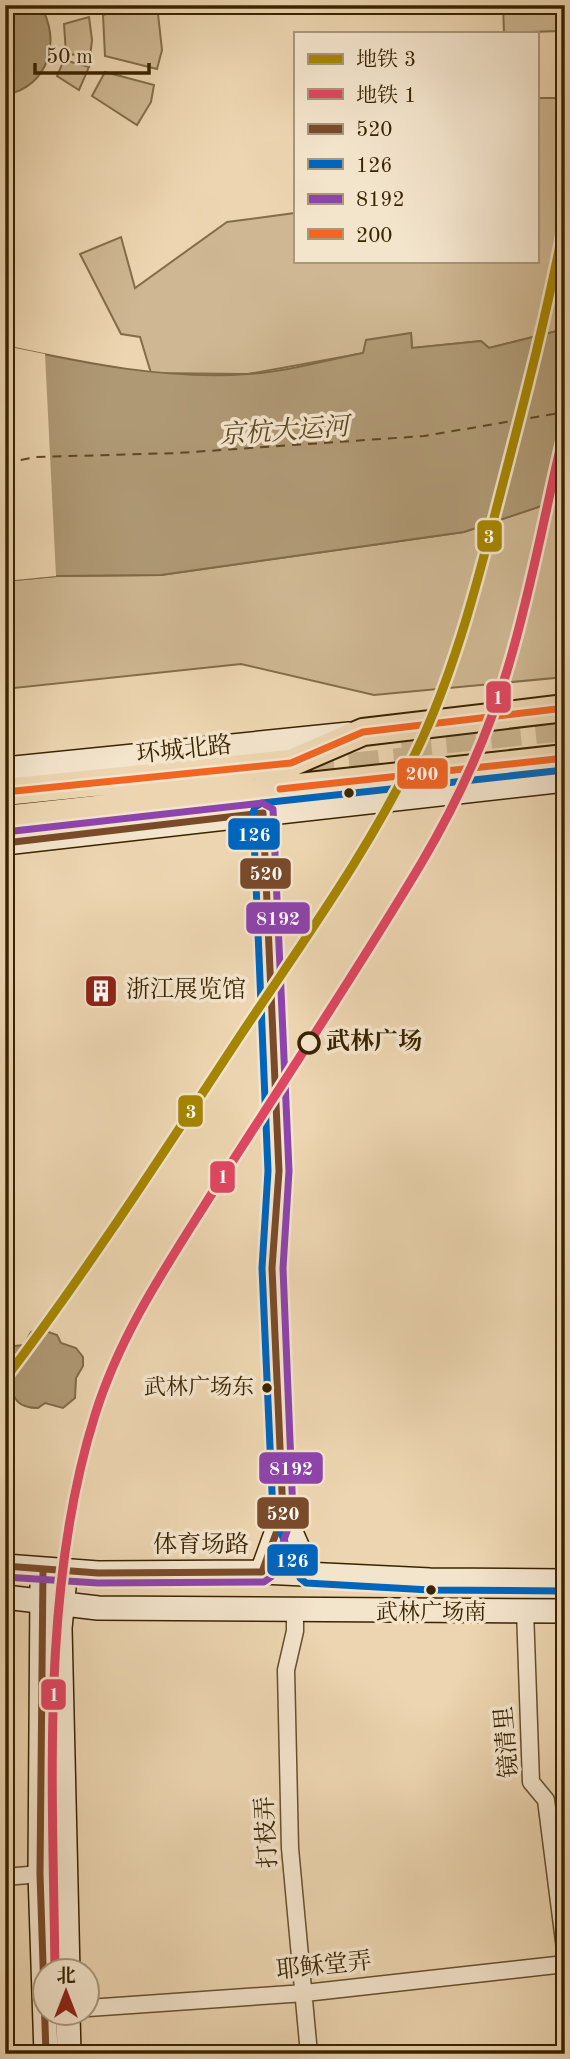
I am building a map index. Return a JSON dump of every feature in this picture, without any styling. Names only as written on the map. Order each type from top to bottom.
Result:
[{"type":"main road","name":"环城北路","points":[[5,769],[565,708]]},
{"type":"main road","name":"环城北路","points":[[5,792],[291,763],[363,732]]},
{"type":"main road","name":"环城北路","points":[[5,819],[565,758]]},
{"type":"main road","points":[[5,843],[565,780]]},
{"type":"main road","points":[[263,813],[279,1171],[272,1268],[283,1514],[309,1573]]},
{"type":"main road","points":[[262,1572],[283,1514]]},
{"type":"main road","name":"体育场路","points":[[5,1566],[66,1571],[262,1572],[430,1580],[565,1581]]},
{"type":"main road","points":[[43,1569],[60,1628],[68,1958]]},
{"type":"main road","points":[[46,2054],[40,1874],[53,1602],[66,1571]]},
{"type":"main road","points":[[5,1597],[98,1608],[565,1611]]},
{"type":"main road","points":[[53,1602],[73,1630],[76,1857]]},
{"type":"main road","points":[[68,2028],[69,2054]]},
{"type":"street","name":"打枝弄","points":[[295,1609],[295,1631],[286,1670],[290,1848],[309,2054]]},
{"type":"street","name":"镜清里","points":[[524,1611],[531,1782],[546,1800],[565,1949]]},
{"type":"street","points":[[5,1877],[40,1874]]},
{"type":"street","name":"耶稣堂弄","points":[[102,2007],[305,1993],[565,1964]]},
{"type":"shaded area","points":[[137,5],[157,5],[162,50],[157,69],[105,56],[103,15]]},
{"type":"shaded area","points":[[503,5],[559,5],[560,31],[504,32]]},
{"type":"shaded area","points":[[89,17],[92,40],[90,56],[66,54],[64,24]]},
{"type":"shaded area","points":[[64,60],[89,67],[79,90],[57,76]]},
{"type":"shaded area","points":[[105,72],[154,85],[151,102],[137,125],[92,96]]},
{"type":"shaded area","points":[[538,98],[565,98],[565,329],[489,348],[481,341],[412,348],[411,334],[364,353],[248,374],[151,373],[140,337],[121,334],[80,254],[121,237],[135,288],[227,222],[294,213],[294,262],[538,262]]},
{"type":"shaded area","points":[[565,498],[565,677],[374,695],[241,664],[5,689],[5,581],[56,576],[161,575],[464,532]]},
{"type":"water","points":[[5,5],[40,5],[47,19],[50,47],[41,72],[32,82],[5,95]]},
{"type":"water","name":"京杭大运河","points":[[565,329],[565,498],[464,532],[161,575],[56,576],[5,581],[5,346],[125,369],[217,375],[277,371],[363,353],[366,340],[411,333],[412,348],[481,341],[489,348]]},
{"type":"water","points":[[40,1329],[57,1335],[61,1343],[76,1348],[83,1357],[83,1366],[76,1378],[75,1398],[63,1408],[45,1403],[38,1408],[22,1405],[13,1394],[12,1382],[5,1375],[7,1352],[15,1346],[24,1345],[31,1332]]},
{"type":"pier","points":[[5,346],[45,354],[56,576],[5,581]]},
{"type":"ferry route","points":[[5,463],[36,457],[178,453],[424,436],[565,412]]},
{"type":"tunnel","points":[[401,743],[565,726]]},
{"type":"tunnel","points":[[260,777],[437,759]]},
{"type":"metro line","name":"3","points":[[5,1379],[126,1208],[338,888],[383,814],[423,737],[458,645],[477,582],[536,354],[565,219]]},
{"type":"metro line","name":"1","points":[[55,1958],[52,1762],[58,1620],[65,1550],[77,1481],[95,1415],[118,1354],[148,1297],[397,903],[460,791],[482,741],[509,664],[565,428]]},
{"type":"transit line","name":"200","points":[[5,792],[291,763],[363,732],[565,708]]},
{"type":"transit line","name":"200","points":[[280,789],[565,758]]},
{"type":"transit line","name":"126","points":[[564,770],[262,803],[255,807],[253,813],[268,1171],[262,1268],[273,1514],[300,1578],[306,1583],[430,1590],[565,1591]]},
{"type":"transit line","name":"8192","points":[[5,832],[262,803],[273,809],[289,1171],[283,1268],[293,1514],[271,1577],[264,1582],[98,1583],[5,1577]]},
{"type":"transit line","name":"520","points":[[5,843],[263,813],[279,1171],[272,1268],[283,1514],[262,1572],[98,1573],[5,1566]]},
{"type":"transit line","name":"520","points":[[43,1569],[40,1874],[46,2054]]},
{"type":"place","name":"浙江展览馆","points":[[101,991]]},
{"type":"place","name":"武林广场","points":[[309,1043]]},
{"type":"place","name":"武林广场东","points":[[267,1388]]},
{"type":"place","name":"武林广场南","points":[[431,1590]]}]
